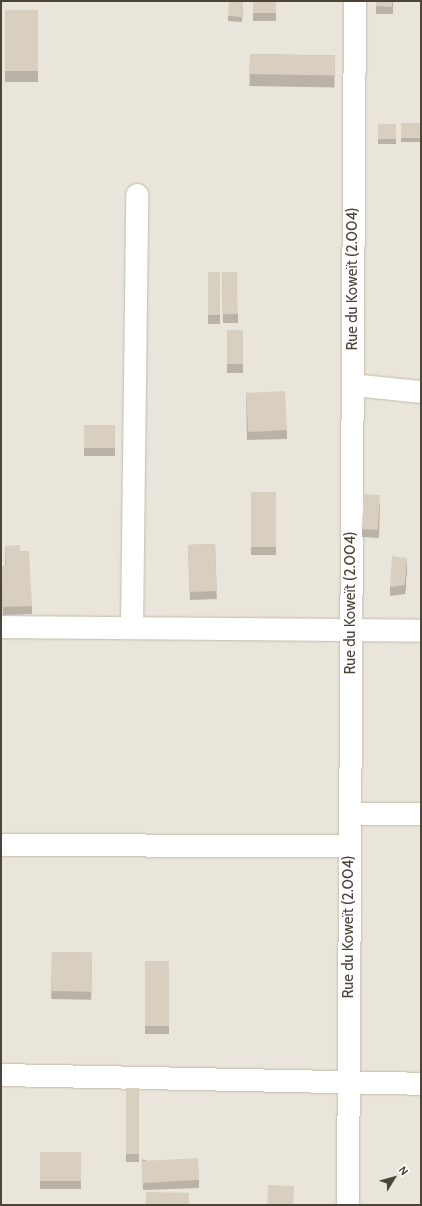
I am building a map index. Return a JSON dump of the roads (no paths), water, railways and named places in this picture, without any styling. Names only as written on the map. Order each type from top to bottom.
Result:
[{"type":"street","name":"Rue du Koweït (2.004)","points":[[348,1205],[355,1]]},
{"type":"street","points":[[132,628],[137,195]]},
{"type":"street","points":[[353,385],[421,392]]},
{"type":"street","points":[[1,627],[421,631]]},
{"type":"street","points":[[350,814],[421,814]]},
{"type":"street","points":[[1,845],[350,846]]},
{"type":"street","points":[[1,1075],[348,1085],[421,1084]]}]
